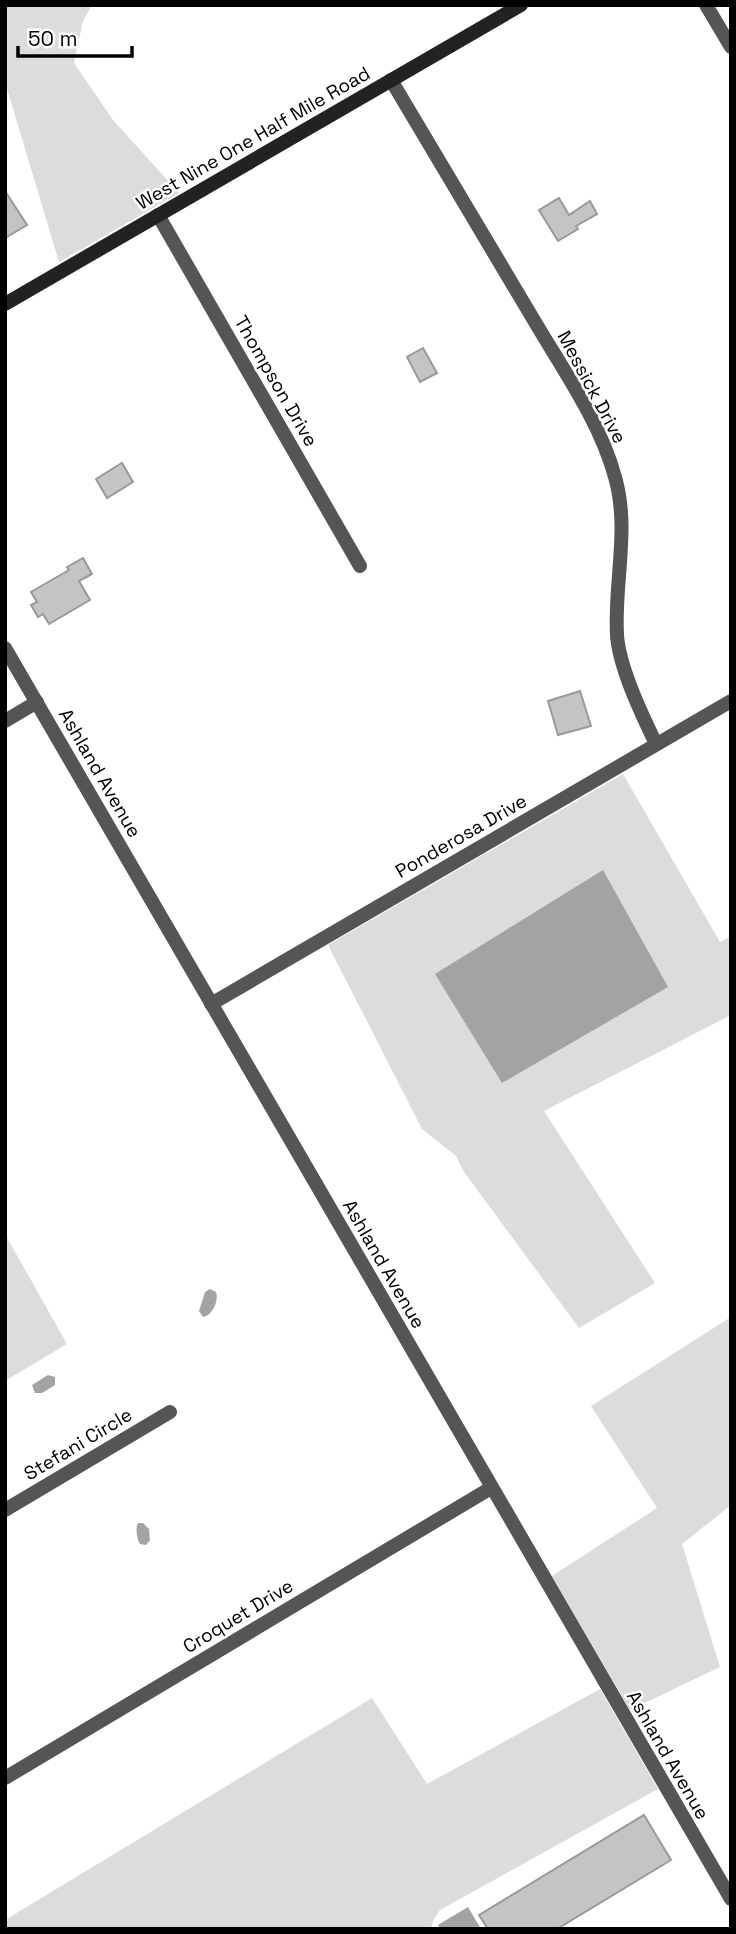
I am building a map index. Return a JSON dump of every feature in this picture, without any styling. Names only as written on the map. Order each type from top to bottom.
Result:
[{"type":"street","name":"West Nine One Half Mile Road","points":[[5,303],[521,5]]},
{"type":"street","points":[[706,5],[731,47]]},
{"type":"street","name":"Messick Drive","points":[[391,80],[593,422],[611,464],[622,508],[623,539],[617,636],[621,655],[656,744]]},
{"type":"street","name":"Thompson Drive","points":[[158,215],[360,566]]},
{"type":"street","name":"Ashland Avenue","points":[[5,648],[731,1899]]},
{"type":"street","name":"Ponderosa Drive","points":[[211,1003],[731,701]]},
{"type":"street","points":[[5,721],[37,702]]},
{"type":"street","name":"Stefani Circle","points":[[5,1510],[170,1412]]},
{"type":"street","name":"Croquet Drive","points":[[5,1777],[491,1488]]},
{"type":"shaded area","points":[[7,5],[92,5],[83,21],[74,63],[113,120],[179,193],[59,262],[5,82]]},
{"type":"shaded area","points":[[623,774],[720,942],[731,936],[731,1015],[544,1111],[655,1283],[579,1328],[464,1172],[456,1156],[422,1129],[328,945]]},
{"type":"shaded area","points":[[603,870],[668,987],[502,1083],[435,974]]},
{"type":"shaded area","points":[[5,1234],[67,1344],[5,1381]]},
{"type":"shaded area","points":[[210,1289],[216,1292],[216,1303],[210,1313],[203,1317],[199,1311],[205,1292]]},
{"type":"shaded area","points":[[731,1317],[731,1505],[682,1544],[720,1667],[630,1710],[552,1576],[657,1508],[591,1406]]},
{"type":"shaded area","points":[[48,1375],[55,1377],[55,1385],[42,1393],[35,1393],[32,1385]]},
{"type":"shaded area","points":[[138,1523],[143,1523],[149,1529],[150,1540],[146,1545],[140,1544],[138,1539]]},
{"type":"shaded area","points":[[600,1689],[658,1789],[440,1910],[431,1929],[5,1929],[5,1920],[372,1698],[427,1784]]},
{"type":"shaded area","points":[[468,1907],[481,1929],[440,1929],[438,1925]]},
{"type":"building","points":[[5,191],[27,225],[5,238]]},
{"type":"building","points":[[559,198],[569,215],[590,201],[597,214],[558,241],[539,210]]},
{"type":"building","points":[[423,348],[437,373],[420,382],[407,357]]},
{"type":"building","points":[[122,463],[133,482],[107,498],[96,479]]},
{"type":"building","points":[[83,558],[92,574],[79,581],[90,600],[49,624],[43,614],[38,617],[31,605],[37,602],[31,592],[69,570],[67,567]]},
{"type":"building","points":[[580,691],[591,726],[558,735],[548,701]]},
{"type":"building","points":[[644,1815],[671,1860],[557,1929],[488,1929],[479,1915]]}]
